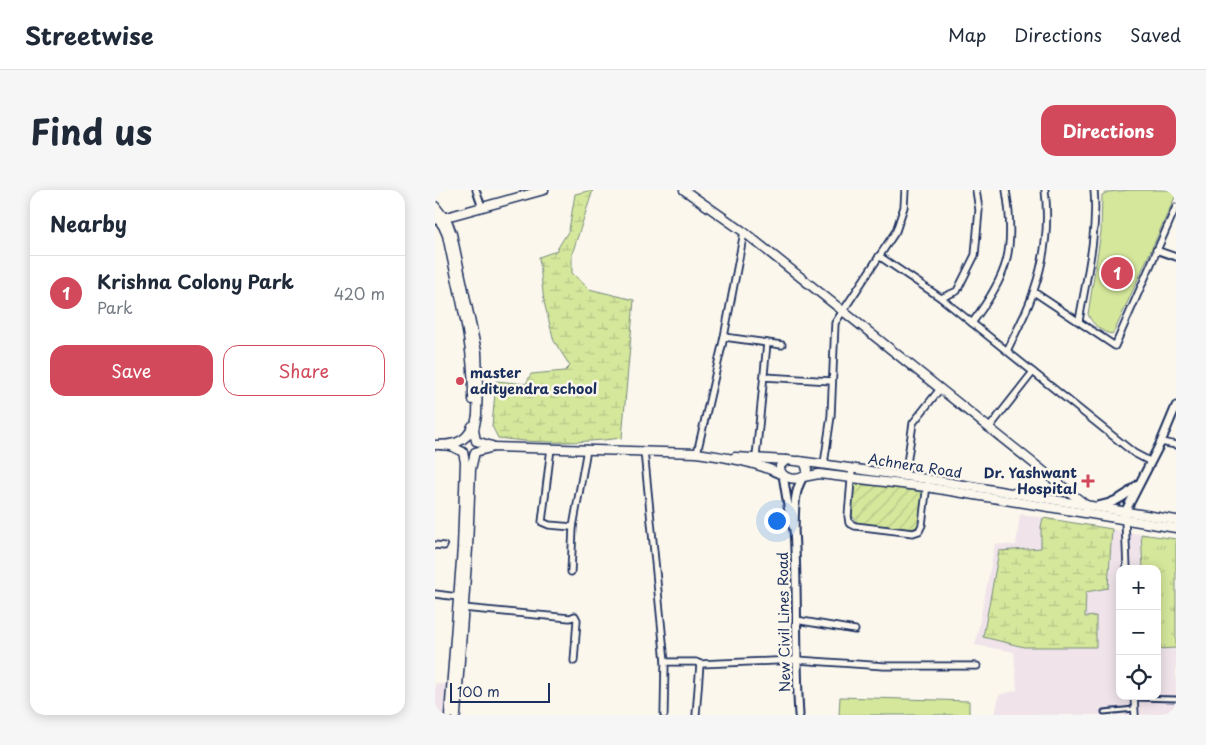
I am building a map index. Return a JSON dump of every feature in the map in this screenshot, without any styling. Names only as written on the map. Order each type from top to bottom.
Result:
[{"type":"main road","points":[[438,218],[544,190]]},
{"type":"main road","points":[[687,191],[744,232],[1087,506]]},
{"type":"main road","points":[[435,206],[438,218],[447,235],[471,353],[473,380],[472,424],[470,434],[463,440],[461,446],[466,469],[461,598],[463,608],[456,715]]},
{"type":"main road","points":[[438,218],[448,223],[452,234],[477,352],[478,380],[477,415],[474,430],[478,446],[471,469],[468,548],[449,715]]},
{"type":"main road","points":[[438,445],[457,443],[469,438],[494,447],[697,452],[769,469],[787,478],[803,477],[807,472],[804,462],[799,461],[756,457],[723,457]]},
{"type":"main road","points":[[438,445],[451,446],[469,455],[494,447]]},
{"type":"main road","points":[[783,475],[780,471],[780,466],[786,460]]},
{"type":"main road","name":"Achnera Road","points":[[799,461],[824,464],[852,473],[1087,506],[1176,528]]},
{"type":"main road","name":"Achnera Road","points":[[803,477],[819,474],[852,473],[905,477],[927,483],[1125,515],[1176,520]]},
{"type":"street","points":[[476,190],[482,207]]},
{"type":"street","points":[[824,464],[831,416],[835,323],[896,231],[904,207],[905,190]]},
{"type":"street","points":[[941,298],[957,291],[975,254],[979,210],[977,190]]},
{"type":"street","points":[[971,323],[991,298],[1008,258],[1011,237],[1006,190]]},
{"type":"street","points":[[1007,351],[1034,292],[1043,258],[1048,211],[1045,190]]},
{"type":"street","points":[[1079,321],[1094,232],[1094,190]]},
{"type":"street","points":[[1034,292],[1115,346],[1176,207]]},
{"type":"street","points":[[697,452],[724,337],[744,232]]},
{"type":"street","points":[[1156,250],[1176,257]]},
{"type":"street","points":[[879,256],[941,298],[1133,453],[1151,462]]},
{"type":"street","points":[[724,337],[782,345]]},
{"type":"street","points":[[756,457],[767,343]]},
{"type":"street","points":[[989,428],[1033,372]]},
{"type":"street","points":[[764,377],[832,381]]},
{"type":"street","points":[[905,477],[913,423],[940,389]]},
{"type":"street","points":[[1127,565],[1125,515],[1161,442],[1176,406]]},
{"type":"street","points":[[1161,442],[1176,445]]},
{"type":"street","points":[[551,448],[542,522],[549,525],[573,528]]},
{"type":"street","points":[[571,572],[573,528],[587,450]]},
{"type":"street","points":[[644,451],[665,662],[664,715]]},
{"type":"street","points":[[852,473],[848,516],[849,523],[855,526],[913,533],[919,531],[923,525],[927,483]]},
{"type":"street","points":[[783,475],[789,518],[794,529]]},
{"type":"street","points":[[794,529],[796,494],[798,485],[803,477]]},
{"type":"street","points":[[1087,506],[1100,506],[1121,498],[1141,481]]},
{"type":"street","name":"New Civil Lines Road","points":[[794,529],[797,568],[799,715]]},
{"type":"street","points":[[435,545],[444,546]]},
{"type":"street","points":[[435,594],[461,598]]},
{"type":"street","points":[[463,608],[570,618],[575,616],[577,620],[574,661]]},
{"type":"street","points":[[797,620],[855,630]]},
{"type":"street","points":[[665,662],[696,662],[700,664],[797,660],[884,666],[977,666]]},
{"type":"street","points":[[695,715],[700,664]]},
{"type":"lane","points":[[1161,698],[1176,699]]},
{"type":"lane","points":[[1104,712],[1135,712]]},
{"type":"shaded area","points":[[1020,514],[1141,534],[1143,565],[1116,565],[1116,700],[1161,700],[1161,649],[1176,648],[1176,715],[995,715],[999,695],[1017,690],[1014,652],[975,645],[995,544],[1016,545]]},
{"type":"shaded area","points":[[435,683],[447,685],[444,715],[435,715]]},
{"type":"green space","points":[[593,190],[572,254],[572,273],[589,289],[634,300],[622,438],[560,442],[498,438],[492,426],[496,381],[526,384],[531,374],[565,371],[570,366],[554,341],[544,302],[539,257],[556,251],[569,230],[575,194]]},
{"type":"green space","points":[[1176,190],[1176,195],[1112,334],[1104,332],[1097,327],[1088,314],[1101,232],[1102,195],[1108,192]]},
{"type":"green space","points":[[854,484],[885,486],[924,492],[919,526],[911,529],[858,523],[852,516]]},
{"type":"green space","points":[[1043,518],[1112,529],[1108,588],[1086,592],[1085,617],[1096,616],[1096,647],[1024,647],[983,637],[999,551],[1041,548]]},
{"type":"green space","points":[[1141,534],[1176,539],[1176,648],[1161,649],[1161,565],[1143,565]]},
{"type":"green space","points":[[840,697],[969,701],[969,715],[839,715]]},
{"type":"place","name":"Krishna Colony Park","points":[[1117,273]]},
{"type":"place","name":"master adityendra school","points":[[460,381]]},
{"type":"place","name":"Dr. Yashwant Hospital","points":[[1088,481]]}]
